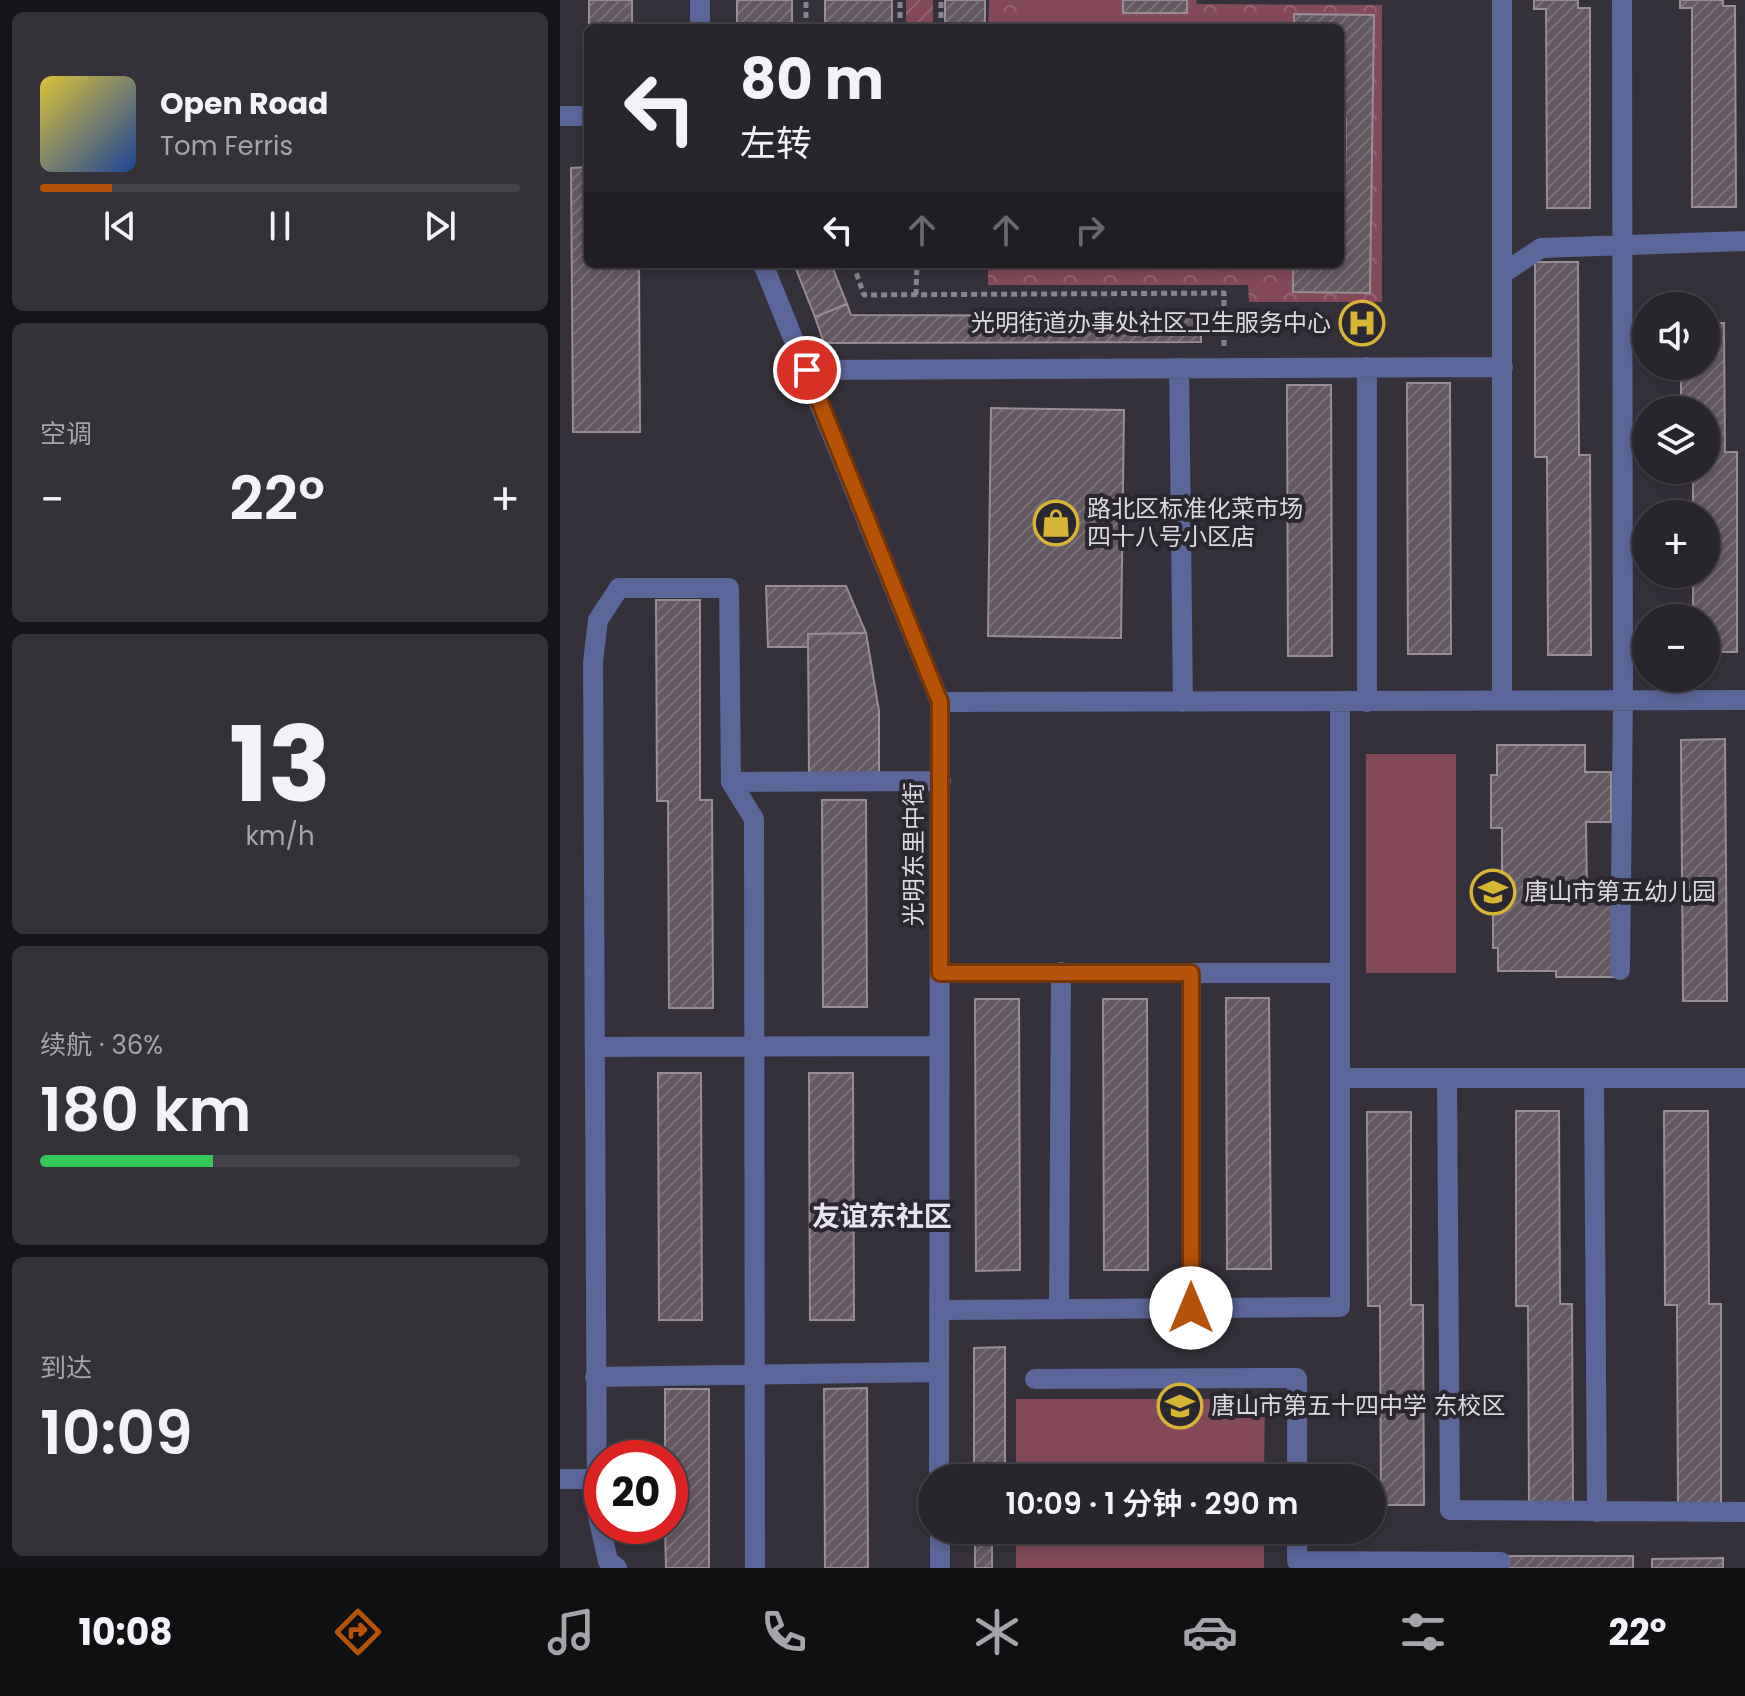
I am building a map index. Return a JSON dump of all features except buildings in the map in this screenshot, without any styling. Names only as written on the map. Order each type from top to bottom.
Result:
[{"type":"street","points":[[700,0],[700,24]]},
{"type":"street","points":[[1502,0],[1502,701]]},
{"type":"street","points":[[1620,970],[1623,701],[1622,0]]},
{"type":"street","points":[[560,116],[584,116]]},
{"type":"street","points":[[1502,274],[1541,248],[1745,241]]},
{"type":"street","name":"光明东里中街","points":[[765,268],[940,702],[939,1464]]},
{"type":"street","points":[[1367,367],[1367,702]]},
{"type":"street","points":[[807,370],[1503,367]]},
{"type":"street","points":[[1179,368],[1183,702]]},
{"type":"street","points":[[596,1440],[593,662],[598,620],[619,588],[729,588],[731,782],[754,819],[755,1568]]},
{"type":"street","points":[[940,702],[1745,700]]},
{"type":"street","points":[[939,1310],[1340,1307],[1340,702]]},
{"type":"street","points":[[731,782],[941,781]]},
{"type":"street","points":[[1059,1309],[1061,972]]},
{"type":"street","points":[[940,973],[1340,973]]},
{"type":"street","points":[[1191,973],[1191,1308]]},
{"type":"street","points":[[595,1047],[939,1046]]},
{"type":"street","points":[[1340,1078],[1745,1078]]},
{"type":"street","points":[[1447,1078],[1450,1510],[1745,1512]]},
{"type":"street","points":[[1594,1078],[1597,1512]]},
{"type":"street","points":[[595,1377],[938,1372]]},
{"type":"street","points":[[1035,1379],[1297,1378],[1297,1464]]},
{"type":"street","points":[[560,1479],[584,1479]]},
{"type":"street","points":[[604,1544],[608,1561],[617,1568]]},
{"type":"street","points":[[940,1544],[940,1568]]},
{"type":"street","points":[[1297,1544],[1297,1561],[1317,1565],[1501,1562]]},
{"type":"path","points":[[806,0],[806,24]]},
{"type":"path","points":[[900,0],[900,24]]},
{"type":"path","points":[[941,0],[941,24]]},
{"type":"path","points":[[854,268],[864,295],[1224,293],[1224,368]]},
{"type":"path","points":[[916,295],[917,268]]},
{"type":"green space","points":[[906,0],[933,0],[933,24],[906,24]]},
{"type":"green space","points":[[989,0],[1196,0],[1197,4],[1382,5],[1382,302],[1249,302],[1248,285],[988,285],[988,268],[1344,268],[1344,24],[988,24]]},
{"type":"green space","points":[[1021,0],[1122,0],[1122,24],[1021,24]]},
{"type":"green space","points":[[1103,268],[1248,268],[1176,273]]},
{"type":"green space","points":[[1366,754],[1456,754],[1456,973],[1366,973]]},
{"type":"green space","points":[[1016,1399],[1265,1399],[1264,1464],[1016,1464]]},
{"type":"green space","points":[[1016,1544],[1264,1544],[1264,1568],[1016,1568]]},
{"type":"place","name":"光明街道办事处社区卫生服务中心","points":[[1362,323]]},
{"type":"place","name":"路北区标准化菜市场 四十八号小区店","points":[[1056,523]]},
{"type":"place","name":"唐山市第五幼儿园","points":[[1493,892]]},
{"type":"place","name":"唐山市第五十四中学 东校区","points":[[1180,1406]]},
{"type":"district","name":"友谊东社区","points":[[882,1216]]},
{"type":"route","points":[[807,370],[940,702],[940,973],[1191,973],[1191,1308]]}]
